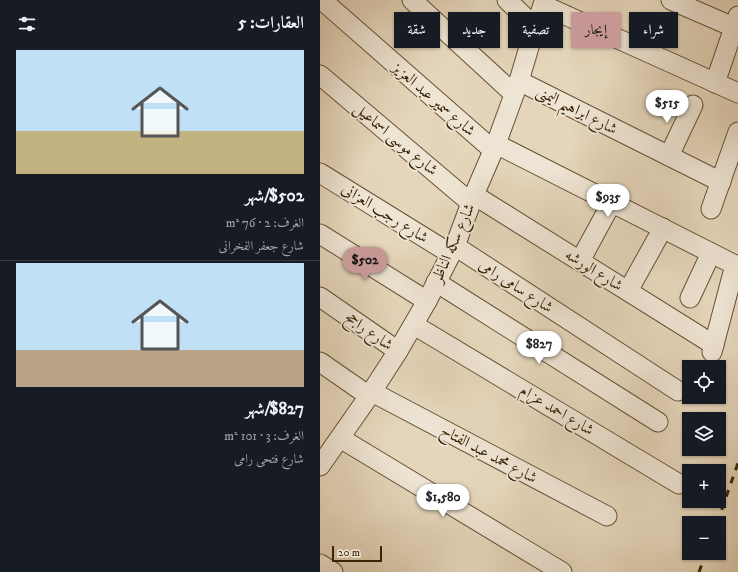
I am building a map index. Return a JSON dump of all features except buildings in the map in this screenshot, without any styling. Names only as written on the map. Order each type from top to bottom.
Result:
[{"type":"street","name":"شارع سمير عبد العزيز","points":[[322,0],[494,147],[612,202],[737,265]]},
{"type":"street","name":"شارع ابراهيم اليمنى","points":[[412,0],[516,87],[669,156],[721,182]]},
{"type":"street","points":[[507,0],[519,12]]},
{"type":"street","points":[[671,0],[737,24],[715,83]]},
{"type":"street","name":"شارع سكه الناظر","points":[[540,12],[544,2]]},
{"type":"street","points":[[544,2],[738,93]]},
{"type":"street","name":"شارع سكه الناظر","points":[[320,466],[398,351],[414,325],[453,250],[494,147],[528,48]]},
{"type":"street","name":"شارع موسى اسماعيل","points":[[320,74],[473,199]]},
{"type":"street","points":[[669,156],[693,105]]},
{"type":"street","points":[[711,209],[738,132]]},
{"type":"street","name":"شارع رجب العزانى","points":[[320,173],[453,250]]},
{"type":"street","name":"شارع الورشه","points":[[473,199],[580,261],[713,349],[737,265]]},
{"type":"street","points":[[580,261],[612,202]]},
{"type":"street","points":[[628,292],[663,228]]},
{"type":"street","points":[[320,234],[427,301]]},
{"type":"street","name":"شارع سامى رامى","points":[[453,250],[678,392]]},
{"type":"street","points":[[690,298],[711,253]]},
{"type":"street","points":[[436,282],[658,422]]},
{"type":"street","name":"شارع راجح","points":[[320,297],[398,351]]},
{"type":"street","name":"شارع احمد عزام","points":[[414,325],[679,484]]},
{"type":"street","name":"شارع محمد عبد الفتاح","points":[[320,362],[370,394],[607,516]]},
{"type":"street","points":[[340,438],[562,572]]},
{"type":"street","points":[[320,564],[333,572]]},
{"type":"railway","points":[[719,516],[738,463]]},
{"type":"railway","points":[[699,572],[703,560]]}]
